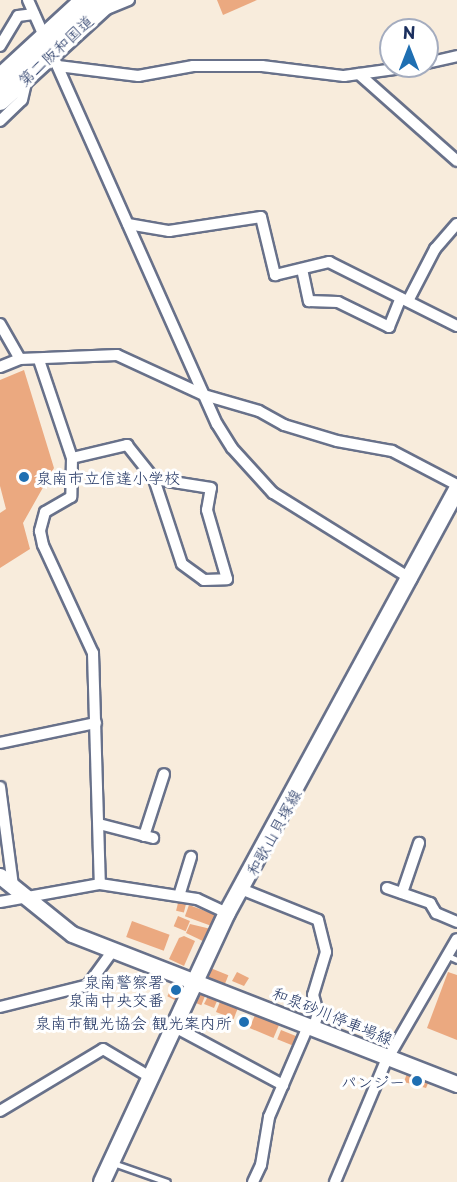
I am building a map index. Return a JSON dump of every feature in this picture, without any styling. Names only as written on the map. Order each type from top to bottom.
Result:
[{"type":"highway","name":"第二阪和国道","points":[[2,76],[52,52],[64,20],[96,4]]},
{"type":"highway","name":"第二阪和国道","points":[[0,100],[52,52],[96,4]]},
{"type":"main road","name":"和歌山貝塚線","points":[[102,1182],[173,1026],[228,913],[411,579],[457,488]]},
{"type":"main road","name":"和泉砂川停車場線","points":[[0,876],[72,934],[311,1025],[457,1084]]},
{"type":"street","points":[[27,0],[204,395],[232,448],[273,493],[411,579]]},
{"type":"street","points":[[64,20],[71,0]]},
{"type":"street","points":[[96,4],[129,0]]},
{"type":"street","points":[[0,46],[18,16],[34,14]]},
{"type":"street","points":[[52,52],[138,76],[217,64],[344,76],[379,71]]},
{"type":"street","points":[[439,60],[457,56]]},
{"type":"street","points":[[359,74],[457,160]]},
{"type":"street","points":[[0,121],[22,100],[28,76]]},
{"type":"street","points":[[129,224],[169,231],[261,217],[275,275],[329,262],[457,326]]},
{"type":"street","points":[[302,269],[309,301],[338,302],[389,327],[435,249],[457,224]]},
{"type":"street","points":[[0,324],[20,360]]},
{"type":"street","points":[[0,367],[20,360],[117,356],[204,395],[251,408],[284,424],[327,438],[392,451],[457,488]]},
{"type":"street","points":[[39,360],[72,458],[71,497],[45,512],[40,531],[43,545],[93,653],[100,884]]},
{"type":"street","points":[[72,458],[127,445],[154,479],[182,564],[204,580],[228,579],[207,510],[211,488],[154,479]]},
{"type":"street","points":[[0,743],[96,723]]},
{"type":"street","points":[[99,824],[149,837],[164,774]]},
{"type":"street","points":[[0,787],[13,886]]},
{"type":"street","points":[[402,893],[418,843]]},
{"type":"street","points":[[178,896],[191,857]]},
{"type":"street","points":[[0,902],[100,884],[197,899],[228,913]]},
{"type":"street","points":[[387,888],[430,903],[436,913],[457,922]]},
{"type":"street","points":[[241,889],[318,920],[326,952],[313,994],[318,1013],[268,1117],[261,1165],[253,1182]]},
{"type":"street","points":[[335,1182],[389,1058],[452,958],[457,939]]},
{"type":"street","points":[[0,1007],[88,985],[114,949]]},
{"type":"street","points":[[173,1026],[283,1085]]},
{"type":"street","points":[[0,1111],[103,1049],[150,1077]]},
{"type":"lane","points":[[111,1162],[167,1182]]},
{"type":"building","points":[[217,0],[257,0],[223,15]]},
{"type":"building","name":"泉南市立信達小学校","points":[[24,370],[54,468],[23,523],[30,549],[0,568],[0,513],[6,509],[0,486],[0,380]]},
{"type":"building","points":[[179,899],[187,901],[184,913],[176,911]]},
{"type":"building","points":[[189,905],[219,916],[215,927],[185,916]]},
{"type":"building","points":[[178,916],[190,921],[186,931],[174,926]]},
{"type":"building","points":[[132,921],[170,935],[164,951],[126,937]]},
{"type":"building","points":[[190,924],[211,929],[207,943],[186,933]]},
{"type":"building","points":[[184,936],[195,941],[184,966],[169,959],[179,938]]},
{"type":"building","points":[[208,967],[228,975],[225,985],[204,976]]},
{"type":"building","points":[[237,972],[249,978],[244,986],[232,981]]},
{"type":"building","points":[[448,972],[457,975],[457,1040],[427,1028]]},
{"type":"building","name":"泉南警察署 泉南中央交番","points":[[175,981],[183,985],[175,1000],[167,996]]},
{"type":"building","points":[[196,989],[206,993],[201,1005],[191,1001]]},
{"type":"building","points":[[208,996],[217,1001],[214,1008],[204,1004]]},
{"type":"building","points":[[221,999],[239,1006],[234,1019],[216,1012]]},
{"type":"building","points":[[255,1015],[279,1025],[273,1038],[250,1028]]},
{"type":"building","name":"泉南市観光協会 観光案内所","points":[[242,1017],[249,1020],[246,1027],[239,1024]]},
{"type":"building","points":[[281,1030],[298,1037],[294,1046],[277,1039]]},
{"type":"building","name":"パンジー","points":[[408,1070],[430,1079],[426,1088],[404,1082]]},
{"type":"place","name":"泉南市立信達小学校","points":[[24,477]]},
{"type":"place","name":"泉南警察署 泉南中央交番","points":[[176,990]]},
{"type":"place","name":"泉南市観光協会 観光案内所","points":[[244,1022]]},
{"type":"place","name":"パンジー","points":[[417,1081]]}]
